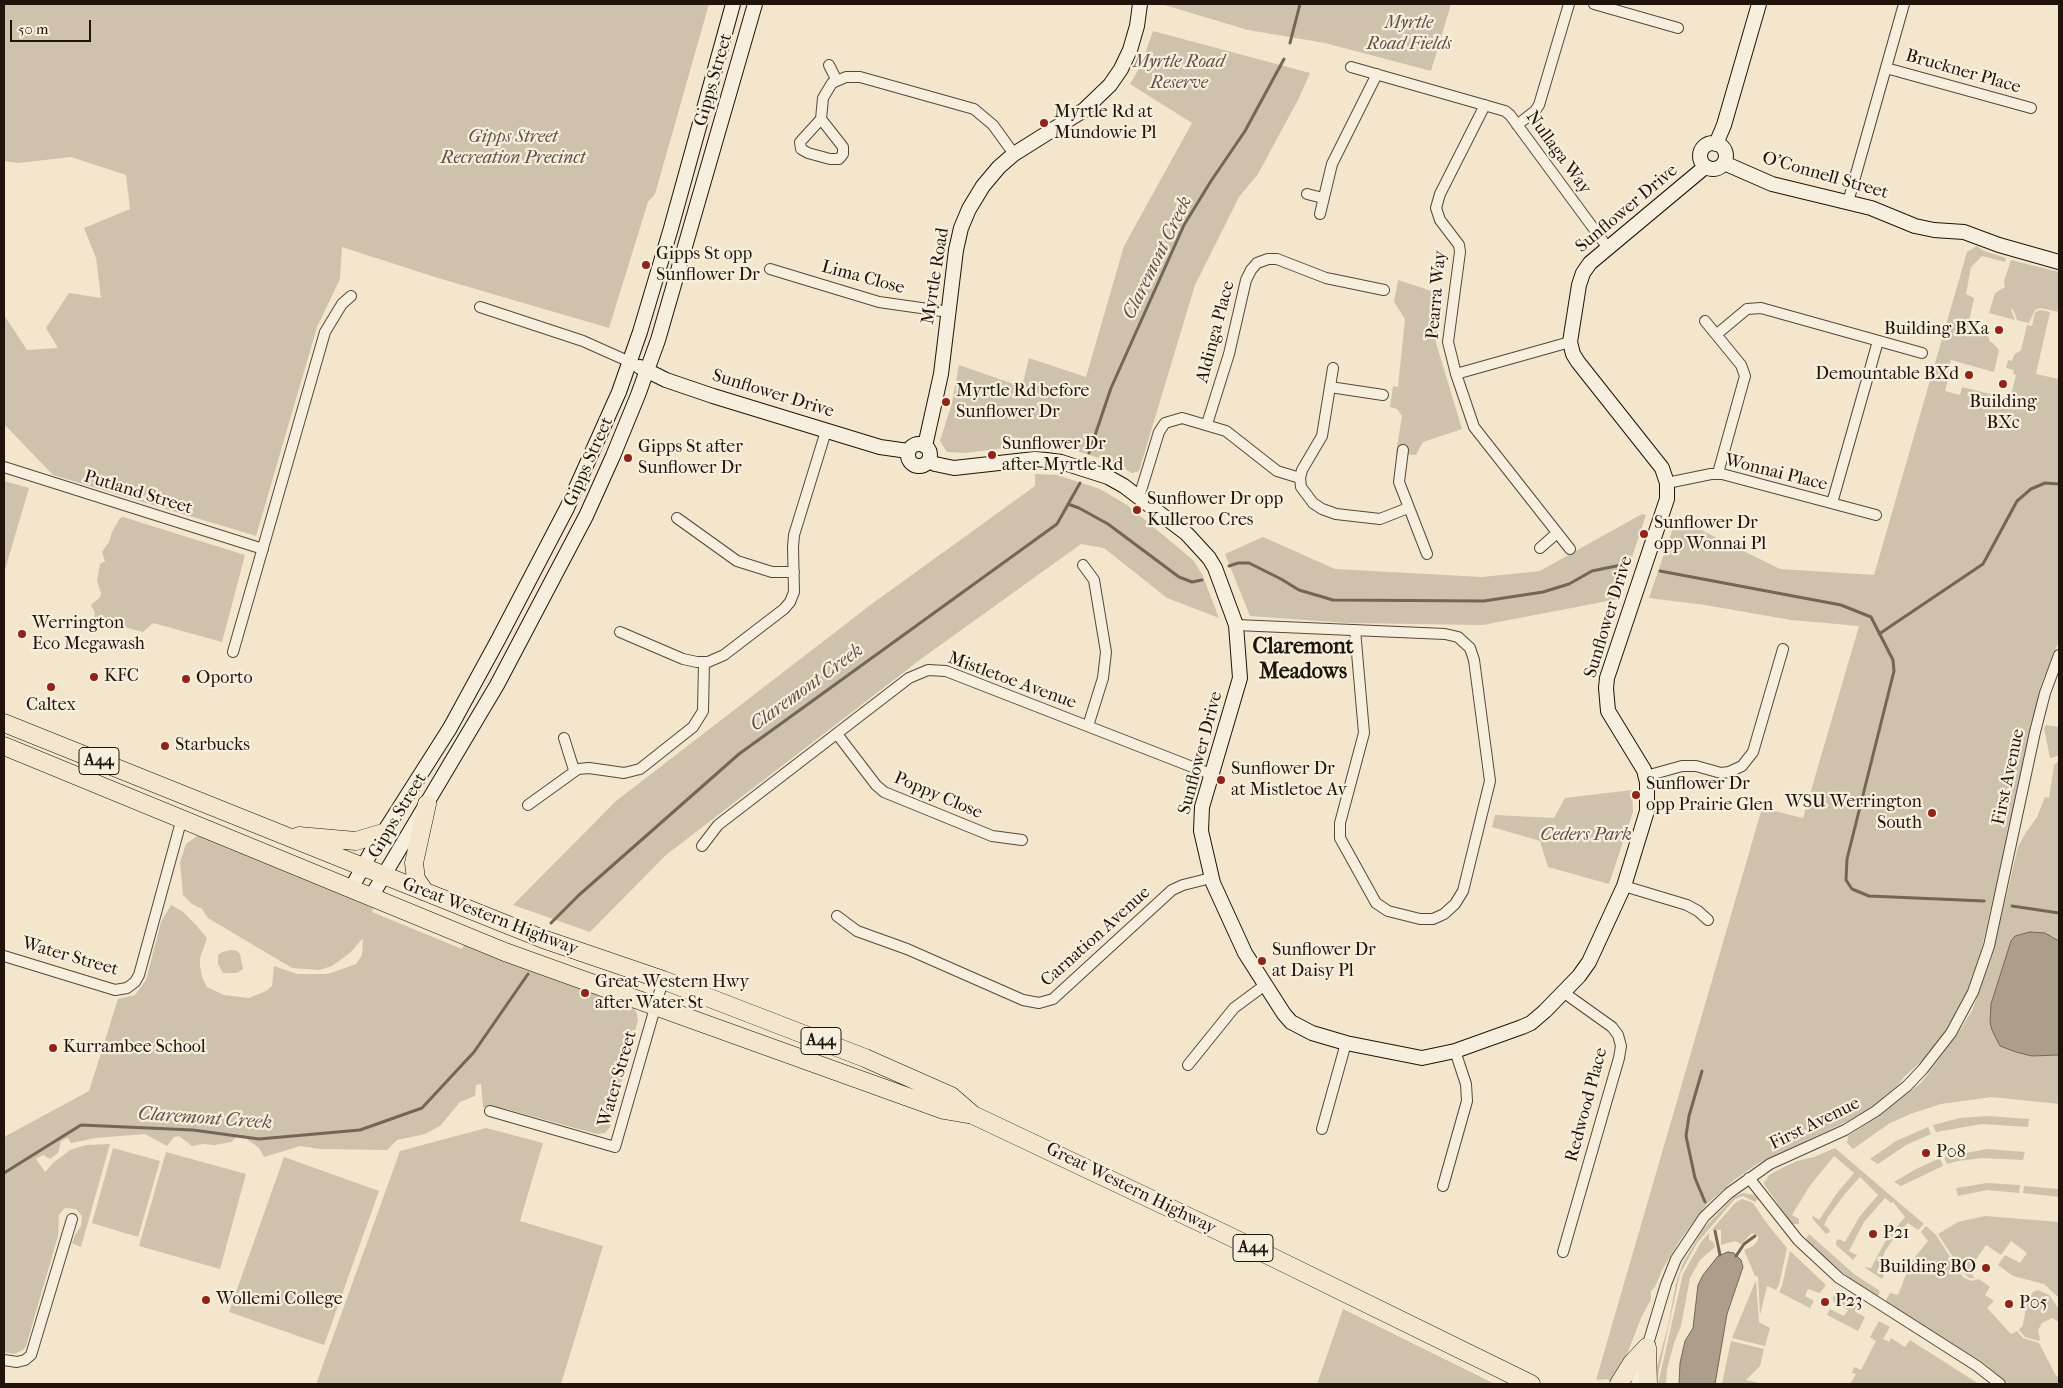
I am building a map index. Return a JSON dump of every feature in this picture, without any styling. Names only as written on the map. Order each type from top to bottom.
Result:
[{"type":"highway","name":"Great Western Highway","points":[[4,723],[543,939],[663,980],[864,1058],[951,1096],[973,1115]]},
{"type":"highway","name":"Great Western Highway","points":[[4,746],[505,952],[944,1110],[973,1115],[1229,1236],[1531,1384]]},
{"type":"highway","points":[[425,892],[416,879],[414,863],[427,804]]},
{"type":"highway","points":[[281,834],[356,841],[383,833]]},
{"type":"highway","points":[[1619,1384],[1632,1363],[1647,1347]]},
{"type":"highway","points":[[1647,1347],[1648,1384]]},
{"type":"street","name":"Gipps Street","points":[[351,889],[383,833],[450,728],[571,500],[619,392],[671,228],[733,4]]},
{"type":"street","name":"Gipps Street","points":[[371,897],[497,685],[586,516],[648,370],[688,240],[755,4]]},
{"type":"street","name":"Myrtle Road","points":[[925,446],[939,386],[956,250],[964,219],[987,180],[1014,154],[1084,110],[1110,85],[1121,69],[1130,50],[1137,26],[1140,4]]},
{"type":"street","points":[[1517,125],[1535,111],[1539,105],[1569,4]]},
{"type":"street","points":[[1594,4],[1678,28]]},
{"type":"street","points":[[1716,144],[1724,125],[1759,4]]},
{"type":"street","points":[[1848,202],[1904,4]]},
{"type":"street","points":[[829,64],[836,79]]},
{"type":"street","name":"Nullaga Way","points":[[1351,67],[1505,111],[1608,248]]},
{"type":"street","name":"Bruckner Place","points":[[1886,68],[2030,108]]},
{"type":"street","points":[[1320,214],[1332,164],[1377,74]]},
{"type":"street","points":[[821,119],[843,147],[843,154],[839,159],[830,159],[813,154],[800,147],[801,139],[821,119],[823,98],[832,83],[836,79],[846,76],[860,78],[974,109],[989,120],[1014,154]]},
{"type":"street","name":"Pearra Way","points":[[1486,105],[1440,194],[1436,208],[1440,220],[1459,245],[1460,252],[1448,342],[1456,374],[1474,427],[1570,549]]},
{"type":"street","points":[[1708,144],[1716,144],[1725,152],[1724,163],[1714,169],[1706,167],[1701,161],[1702,150],[1708,144]]},
{"type":"street","name":"O'Connell Street","points":[[1724,163],[1772,184],[1848,202],[1882,212],[1915,226],[1934,230],[1964,232],[1999,245],[2059,262]]},
{"type":"street","name":"Sunflower Drive","points":[[1570,342],[1579,285],[1583,273],[1590,263],[1706,167]]},
{"type":"street","points":[[1307,194],[1323,198]]},
{"type":"street","name":"Aldinga Place","points":[[1208,424],[1229,354],[1246,280],[1257,263],[1268,259],[1277,259],[1326,278],[1384,290]]},
{"type":"street","name":"Lima Close","points":[[770,269],[879,302],[949,312]]},
{"type":"street","points":[[233,652],[325,332],[342,304],[351,296]]},
{"type":"street","points":[[480,307],[583,341],[630,362]]},
{"type":"street","points":[[1717,334],[1740,313],[1753,307],[1922,353]]},
{"type":"street","points":[[1704,321],[1741,364],[1745,376],[1718,473]]},
{"type":"street","points":[[1832,504],[1878,341]]},
{"type":"street","points":[[1456,374],[1570,342],[1573,354],[1578,362],[1662,468],[1668,482]]},
{"type":"street","name":"Sunflower Drive","points":[[630,362],[666,380],[713,396],[880,447],[908,451]]},
{"type":"street","points":[[1333,368],[1322,436],[1306,463],[1300,478],[1302,487],[1314,502],[1329,512],[1380,519],[1408,508]]},
{"type":"street","points":[[1330,387],[1384,395]]},
{"type":"street","points":[[1139,497],[1157,437],[1165,423],[1182,418],[1208,424],[1229,432],[1281,473],[1300,478]]},
{"type":"street","points":[[620,632],[683,659],[704,662],[724,655],[784,609],[790,602],[794,592],[794,535],[826,431]]},
{"type":"street","points":[[915,444],[925,446],[930,454],[929,460],[924,466],[913,465],[908,459],[908,451],[915,444]]},
{"type":"street","points":[[1403,450],[1399,482],[1427,554]]},
{"type":"street","name":"Sunflower Drive","points":[[929,460],[935,464],[954,468],[1034,459],[1062,462],[1108,477],[1139,497],[1187,534],[1209,558],[1218,575],[1236,625],[1240,684],[1202,806],[1200,824],[1211,878],[1245,953],[1265,986],[1291,1022],[1312,1033],[1346,1043],[1422,1058],[1455,1051],[1531,1023],[1564,992],[1589,962],[1624,886],[1647,811],[1646,776],[1642,766],[1608,710],[1606,684],[1667,499],[1668,482]]},
{"type":"street","name":"Putland Street","points":[[4,468],[263,549]]},
{"type":"street","name":"Wonnai Place","points":[[1668,482],[1718,473],[1876,515]]},
{"type":"street","points":[[677,518],[737,561],[772,572],[794,572]]},
{"type":"street","points":[[1540,548],[1557,533]]},
{"type":"street","points":[[1083,565],[1094,580],[1106,652],[1104,678],[1088,726]]},
{"type":"street","points":[[1236,625],[1355,630],[1450,634],[1465,642],[1473,656],[1490,772],[1489,784],[1463,891],[1455,904],[1444,914],[1433,919],[1420,919],[1388,911],[1376,903],[1340,838],[1340,823],[1364,733],[1355,630]]},
{"type":"street","points":[[1646,776],[1682,766],[1696,766],[1721,773],[1729,772],[1742,766],[1753,752],[1784,649]]},
{"type":"street","name":"First Avenue","points":[[1636,1384],[1666,1284],[1684,1246],[1716,1204],[1770,1164],[1845,1130],[1876,1111],[1907,1086],[1951,1033],[1973,992],[1989,946],[2035,732],[2045,693],[2059,655]]},
{"type":"street","points":[[528,805],[574,770],[589,768],[619,773],[634,772],[693,727],[703,711],[704,662]]},
{"type":"street","name":"Mistletoe Avenue","points":[[702,846],[718,825],[909,678],[918,673],[934,670],[946,672],[1213,775]]},
{"type":"street","name":"Poppy Close","points":[[837,734],[876,785],[884,792],[992,836],[1022,840]]},
{"type":"street","points":[[564,738],[574,770]]},
{"type":"street","name":"Water Street","points":[[4,956],[115,990],[127,988],[135,982],[139,975],[182,818]]},
{"type":"street","name":"Carnation Avenue","points":[[837,916],[857,931],[907,949],[1023,1000],[1039,1003],[1053,999],[1172,890],[1183,885],[1211,878]]},
{"type":"street","points":[[1624,886],[1687,905],[1698,911],[1708,920]]},
{"type":"street","name":"Water Street","points":[[490,1111],[615,1147],[663,980]]},
{"type":"street","points":[[1188,1065],[1234,1008],[1265,986]]},
{"type":"street","name":"Redwood Place","points":[[1563,1252],[1621,1046],[1618,1035],[1612,1027],[1564,992]]},
{"type":"street","points":[[1322,1129],[1346,1043]]},
{"type":"street","points":[[1443,1186],[1467,1101],[1466,1084],[1455,1051]]},
{"type":"street","points":[[1749,1178],[1798,1240],[1839,1278],[1977,1366],[2000,1384]]},
{"type":"street","points":[[4,1360],[17,1362],[26,1360],[31,1355],[72,1219]]},
{"type":"green space","name":"Gipps Street Recreation Precinct","points":[[4,4],[709,4],[655,194],[648,202],[609,328],[438,278],[342,247],[340,279],[317,327],[256,536],[53,475],[4,424],[4,315],[27,350],[58,348],[46,328],[69,293],[101,298],[96,258],[84,228],[130,209],[126,175],[71,157],[18,163],[4,161]]},
{"type":"green space","name":"Myrtle Road Fields","points":[[1161,4],[1451,4],[1431,71],[1325,43],[1248,30]]},
{"type":"green space","name":"Myrtle Road Reserve","points":[[1153,31],[1310,73],[1299,98],[1258,174],[1239,197],[1195,285],[1139,471],[1132,473],[1114,463],[1065,447],[1051,445],[1035,444],[966,453],[947,452],[940,441],[952,403],[959,365],[1022,387],[1029,358],[1086,377],[1124,246],[1192,123],[1130,84],[1141,65]]},
{"type":"green space","points":[[1977,246],[1984,251],[2006,258],[2005,262],[1982,256],[1971,267],[1966,294],[1974,298],[1967,331],[1980,336],[1988,336],[1990,342],[1999,350],[1994,372],[1951,360],[1949,367],[1946,366],[1945,370],[1947,370],[1945,379],[1948,380],[1945,391],[1960,395],[1962,387],[2010,399],[2016,375],[2013,374],[2014,370],[2006,368],[2008,360],[2012,361],[2014,355],[2021,350],[2027,325],[2032,326],[2035,312],[2041,310],[2050,312],[2036,374],[2059,379],[2059,641],[2041,685],[1978,965],[1963,1001],[1944,1033],[1926,1057],[1898,1085],[1868,1110],[1757,1164],[1734,1180],[1707,1204],[1680,1240],[1662,1270],[1655,1287],[1651,1291],[1651,1299],[1641,1318],[1626,1357],[1613,1379],[1610,1383],[1608,1379],[1596,1380],[1762,808],[1803,818],[1859,626],[1791,620],[1705,605],[1649,598],[1675,522],[1693,526],[1780,569],[1874,575],[1967,252]]},
{"type":"green space","points":[[2011,260],[2059,272],[2059,312],[2040,308],[2035,310],[2029,323],[2017,320],[2013,309],[2011,310],[2015,320],[1989,313],[1995,293],[2005,287],[2004,281]]},
{"type":"green space","points":[[1398,280],[1443,295],[1436,343],[1462,429],[1423,442],[1416,455],[1396,453],[1402,416],[1397,409],[1390,407],[1393,386],[1398,387],[1405,319],[1394,302]]},
{"type":"green space","points":[[1035,474],[1057,475],[1100,489],[1127,505],[1193,560],[1202,574],[1219,618],[1167,598],[1104,548],[1081,544],[921,659],[666,855],[590,932],[513,905],[616,801],[873,603],[1035,486]]},
{"type":"green space","points":[[4,481],[29,488],[4,573]]},
{"type":"green space","points":[[1642,514],[1646,515],[1618,599],[1483,625],[1347,623],[1250,616],[1225,554],[1263,537],[1335,569],[1482,577],[1540,571]]},
{"type":"green space","points":[[123,517],[245,555],[222,642],[153,623],[143,632],[94,619],[95,613],[91,605],[100,597],[101,593],[97,581],[100,564],[105,561],[102,552],[109,542],[120,518]]},
{"type":"green space","points":[[2046,725],[2059,727],[2059,755],[2050,758],[2044,728]]},
{"type":"green space","points":[[2059,760],[2059,941],[2052,936],[2011,941],[1991,1004],[2049,1056],[2059,1055],[2059,1104],[1992,1097],[1941,1104],[1890,1123],[1853,1149],[1847,1143],[1848,1136],[1882,1114],[1922,1082],[1972,1011],[1992,956],[2018,847],[2037,817],[2045,797],[2049,798],[2054,765]]},
{"type":"green space","name":"Ceders Park","points":[[1632,790],[1633,812],[1609,884],[1548,867],[1540,841],[1492,827],[1495,815],[1554,818],[1565,798]]},
{"type":"green space","points":[[197,836],[202,836],[268,862],[373,908],[372,912],[462,949],[464,945],[633,1008],[637,1013],[638,1020],[610,1127],[605,1133],[597,1134],[506,1109],[483,1107],[481,1084],[476,1085],[475,1096],[460,1102],[440,1126],[425,1134],[397,1140],[387,1150],[320,1149],[300,1146],[264,1157],[259,1148],[240,1134],[231,1142],[192,1146],[179,1136],[174,1137],[167,1146],[145,1134],[96,1138],[71,1143],[68,1138],[61,1141],[58,1153],[50,1159],[43,1155],[36,1159],[45,1172],[70,1150],[86,1145],[110,1144],[81,1247],[72,1243],[81,1226],[82,1216],[76,1209],[65,1208],[59,1215],[58,1236],[26,1346],[23,1350],[14,1354],[4,1352],[4,1137],[89,1091],[118,999],[135,995],[146,980],[161,922],[171,905],[182,911],[207,938],[200,958],[202,977],[207,987],[224,995],[249,998],[266,991],[272,986],[274,966],[297,974],[328,974],[356,964],[362,955],[363,938],[350,953],[332,966],[319,970],[292,968],[208,918],[202,909],[192,904],[183,895],[180,862],[186,844]]},
{"type":"green space","points":[[231,950],[237,951],[240,954],[243,969],[237,973],[223,973],[218,964],[218,955]]},
{"type":"green space","points":[[1988,1116],[2029,1119],[2028,1127],[1982,1124],[1936,1132],[1933,1125],[1960,1118]]},
{"type":"green space","points":[[1928,1127],[1931,1134],[1906,1145],[1878,1164],[1870,1159],[1896,1141]]},
{"type":"green space","points":[[486,1128],[543,1143],[520,1221],[603,1246],[561,1384],[316,1384],[400,1151]]},
{"type":"green space","points":[[113,1148],[160,1161],[138,1237],[92,1223]]},
{"type":"green space","points":[[1835,1148],[1924,1224],[1918,1230],[1908,1223],[1894,1238],[1885,1251],[1877,1272],[1884,1275],[1882,1279],[1864,1267],[1871,1268],[1887,1238],[1905,1217],[1893,1202],[1891,1203],[1885,1198],[1864,1222],[1849,1251],[1857,1255],[1853,1260],[1836,1245],[1836,1242],[1838,1239],[1845,1242],[1860,1216],[1878,1195],[1860,1177],[1828,1217],[1824,1225],[1830,1232],[1826,1234],[1812,1218],[1813,1216],[1819,1220],[1837,1193],[1854,1173],[1834,1156],[1809,1187],[1792,1215],[1799,1219],[1799,1224],[1792,1224],[1764,1184],[1768,1176],[1776,1171],[1797,1161],[1814,1157]]},
{"type":"green space","points":[[1987,1149],[2025,1152],[2023,1160],[1983,1158],[1947,1164],[1944,1157]]},
{"type":"green space","points":[[166,1152],[246,1174],[220,1269],[139,1246]]},
{"type":"green space","points":[[284,1157],[379,1191],[324,1345],[229,1312]]},
{"type":"green space","points":[[1940,1158],[1943,1166],[1901,1186],[1894,1182],[1916,1169]]},
{"type":"green space","points":[[1987,1183],[2020,1185],[2019,1193],[1987,1190],[1958,1196],[1956,1188]]},
{"type":"green space","points":[[2024,1186],[2059,1189],[2059,1197],[2023,1193]]},
{"type":"green space","points":[[1743,1193],[1754,1195],[1758,1199],[1755,1202],[1743,1196],[1735,1199],[1697,1243],[1680,1274],[1656,1384],[1654,1377],[1668,1326],[1676,1283],[1683,1263],[1704,1228],[1734,1197]]},
{"type":"green space","points":[[1742,1199],[1753,1203],[1787,1248],[1779,1285],[1776,1290],[1767,1286],[1760,1315],[1758,1277],[1755,1276],[1744,1250],[1753,1246],[1758,1240],[1758,1236],[1752,1233],[1741,1244],[1735,1241],[1721,1245],[1721,1230],[1712,1229],[1735,1203]]},
{"type":"green space","points":[[1985,1216],[2059,1222],[2059,1298],[2044,1284],[2013,1276],[1998,1265],[2005,1255],[2020,1263],[2027,1253],[2011,1241],[2001,1255],[1986,1245],[1968,1271],[1975,1278],[1969,1278],[1962,1271],[1938,1234],[1958,1222]]},
{"type":"green space","points":[[1926,1226],[1936,1235],[1963,1277],[1971,1281],[1979,1279],[1990,1287],[1985,1295],[1994,1301],[1987,1308],[2011,1334],[2017,1331],[2023,1338],[2039,1343],[2059,1378],[2059,1384],[2009,1384],[1984,1363],[1885,1302],[1890,1293],[1898,1295],[1911,1262],[1928,1241],[1921,1232]]},
{"type":"green space","points":[[1709,1233],[1709,1239],[1714,1243],[1715,1247],[1700,1260],[1690,1278],[1681,1326],[1667,1369],[1666,1384],[1658,1384],[1683,1274],[1701,1242]]},
{"type":"green space","points":[[1809,1234],[1854,1274],[1880,1291],[1878,1296],[1854,1282],[1814,1248],[1806,1239]]},
{"type":"green space","points":[[1790,1251],[1826,1285],[1820,1293],[1808,1289],[1805,1296],[1814,1301],[1810,1308],[1779,1292]]},
{"type":"green space","points":[[1756,1280],[1759,1322],[1770,1328],[1765,1346],[1732,1338]]},
{"type":"green space","points":[[2038,1290],[2049,1295],[2059,1309],[2059,1322],[2052,1318],[2042,1323],[2038,1330],[2039,1341],[2025,1337],[2019,1330],[2023,1325],[2027,1302],[2033,1292]]},
{"type":"green space","points":[[1837,1293],[1860,1308],[1857,1313],[1865,1317],[1858,1331],[1827,1315],[1830,1309],[1844,1316],[1848,1310],[1834,1302],[1833,1297]]},
{"type":"green space","points":[[1343,1309],[1495,1384],[1317,1384]]},
{"type":"green space","points":[[1879,1321],[1890,1327],[1883,1339],[1889,1342],[1891,1338],[1905,1347],[1910,1340],[1979,1384],[1850,1384],[1856,1374],[1852,1373],[1854,1367],[1861,1370],[1876,1341],[1870,1337]]},
{"type":"green space","points":[[1731,1341],[1764,1349],[1760,1366],[1746,1380],[1763,1384],[1722,1384]]},
{"type":"shaded area","points":[[2030,932],[2045,933],[2059,941],[2059,1055],[2032,1056],[2000,1046],[1990,1022],[1991,1004],[2011,941],[2015,936]]},
{"type":"shaded area","points":[[1728,1252],[1734,1253],[1741,1260],[1743,1267],[1727,1314],[1715,1384],[1679,1384],[1680,1363],[1685,1341],[1693,1328],[1698,1285],[1703,1275],[1718,1256]]},
{"type":"waterway","name":"Claremont Creek","points":[[1290,43],[1300,4]]},
{"type":"waterway","name":"Claremont Creek","points":[[1089,453],[1111,388],[1184,225],[1245,131],[1284,59]]},
{"type":"waterway","name":"Claremont Creek","points":[[551,923],[579,895],[739,754],[1057,524],[1080,483]]},
{"type":"waterway","points":[[1879,634],[1983,564],[2017,501],[2031,489],[2045,483],[2059,484]]},
{"type":"waterway","points":[[1068,504],[1108,524],[1179,577],[1192,582],[1202,580]]},
{"type":"waterway","points":[[1229,566],[1238,563],[1249,563],[1299,590],[1333,600],[1484,601],[1543,592],[1569,584],[1592,571],[1626,564]]},
{"type":"waterway","points":[[1660,571],[1841,605],[1871,617],[1893,660],[1894,671],[1847,859],[1846,880],[1852,889],[1869,896],[1984,901]]},
{"type":"waterway","points":[[2012,906],[2059,913]]},
{"type":"waterway","name":"Claremont Creek","points":[[4,1173],[81,1125],[193,1130],[259,1139],[360,1130],[422,1108],[474,1052],[528,974]]},
{"type":"waterway","points":[[1702,1071],[1689,1116],[1686,1136],[1695,1178],[1705,1202]]},
{"type":"waterway","points":[[1715,1231],[1720,1255]]},
{"type":"waterway","points":[[1736,1256],[1744,1244],[1755,1236]]},
{"type":"place","name":"Myrtle Rd at Mundowie Pl","points":[[1044,123]]},
{"type":"place","name":"Gipps St opp Sunflower Dr","points":[[646,265]]},
{"type":"place","name":"Building BXa","points":[[1999,330]]},
{"type":"place","name":"Demountable BXd","points":[[1969,375]]},
{"type":"place","name":"Building BXc","points":[[2003,384]]},
{"type":"place","name":"Myrtle Rd before Sunflower Dr","points":[[946,402]]},
{"type":"place","name":"Sunflower Dr after Myrtle Rd","points":[[992,455]]},
{"type":"place","name":"Gipps St after Sunflower Dr","points":[[628,458]]},
{"type":"place","name":"Sunflower Dr opp Kulleroo Cres","points":[[1137,510]]},
{"type":"place","name":"Sunflower Dr opp Wonnai Pl","points":[[1644,534]]},
{"type":"place","name":"Werrington Eco Megawash","points":[[22,634]]},
{"type":"place","name":"KFC","points":[[94,677]]},
{"type":"place","name":"Oporto","points":[[186,679]]},
{"type":"place","name":"Caltex","points":[[51,687]]},
{"type":"place","name":"Starbucks","points":[[165,746]]},
{"type":"place","name":"Sunflower Dr at Mistletoe Av","points":[[1221,780]]},
{"type":"place","name":"Sunflower Dr opp Prairie Glen","points":[[1636,795]]},
{"type":"place","name":"WSU Werrington South","points":[[1932,813]]},
{"type":"place","name":"Sunflower Dr at Daisy Pl","points":[[1262,961]]},
{"type":"place","name":"Great Western Hwy after Water St","points":[[585,993]]},
{"type":"place","name":"Kurrambee School","points":[[53,1048]]},
{"type":"place","name":"P08","points":[[1926,1153]]},
{"type":"place","name":"P21","points":[[1873,1234]]},
{"type":"place","name":"Building BO","points":[[1986,1268]]},
{"type":"place","name":"Wollemi College","points":[[206,1300]]},
{"type":"place","name":"P23","points":[[1825,1302]]},
{"type":"place","name":"P05","points":[[2009,1304]]},
{"type":"district","name":"Claremont Meadows","points":[[1303,660]]}]
